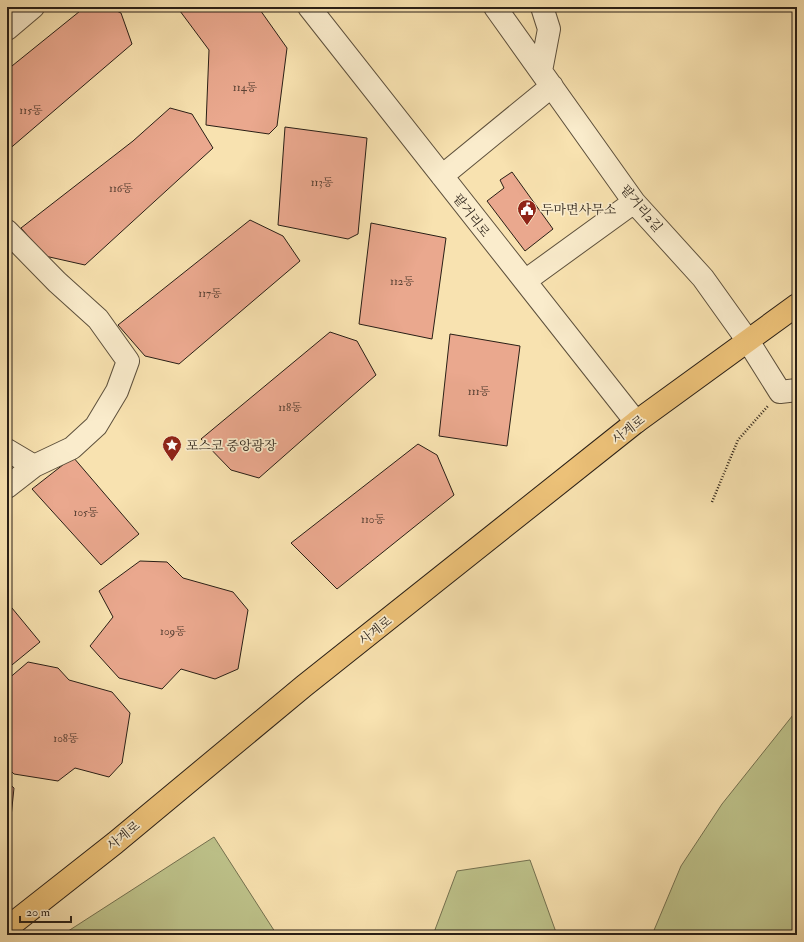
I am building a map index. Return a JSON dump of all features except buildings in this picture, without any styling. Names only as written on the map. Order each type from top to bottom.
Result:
[{"type":"main road","name":"사계로","points":[[7,928],[114,843],[304,686],[636,422],[797,305]]},
{"type":"street","points":[[7,29],[33,7]]},
{"type":"street","name":"팥거리로","points":[[309,7],[636,422]]},
{"type":"street","name":"팥거리2길","points":[[495,7],[634,202],[703,278],[748,341]]},
{"type":"street","points":[[442,176],[547,78],[549,29],[542,7]]},
{"type":"street","points":[[525,281],[634,202]]},
{"type":"street","points":[[7,231],[57,282],[98,319],[128,361],[117,391],[96,426],[72,448],[34,466],[7,487]]},
{"type":"street","points":[[748,341],[789,391]]},
{"type":"street","points":[[7,450],[34,466]]},
{"type":"path","points":[[712,502],[738,440],[789,391]]},
{"type":"green space","points":[[797,710],[797,935],[652,935],[681,866],[722,804]]},
{"type":"green space","points":[[214,837],[277,935],[62,935]]},
{"type":"green space","points":[[530,860],[557,935],[433,935],[457,871]]},
{"type":"place","name":"두마면사무소","points":[[527,226]]},
{"type":"place","name":"포스코 중앙광장","points":[[172,462]]}]
